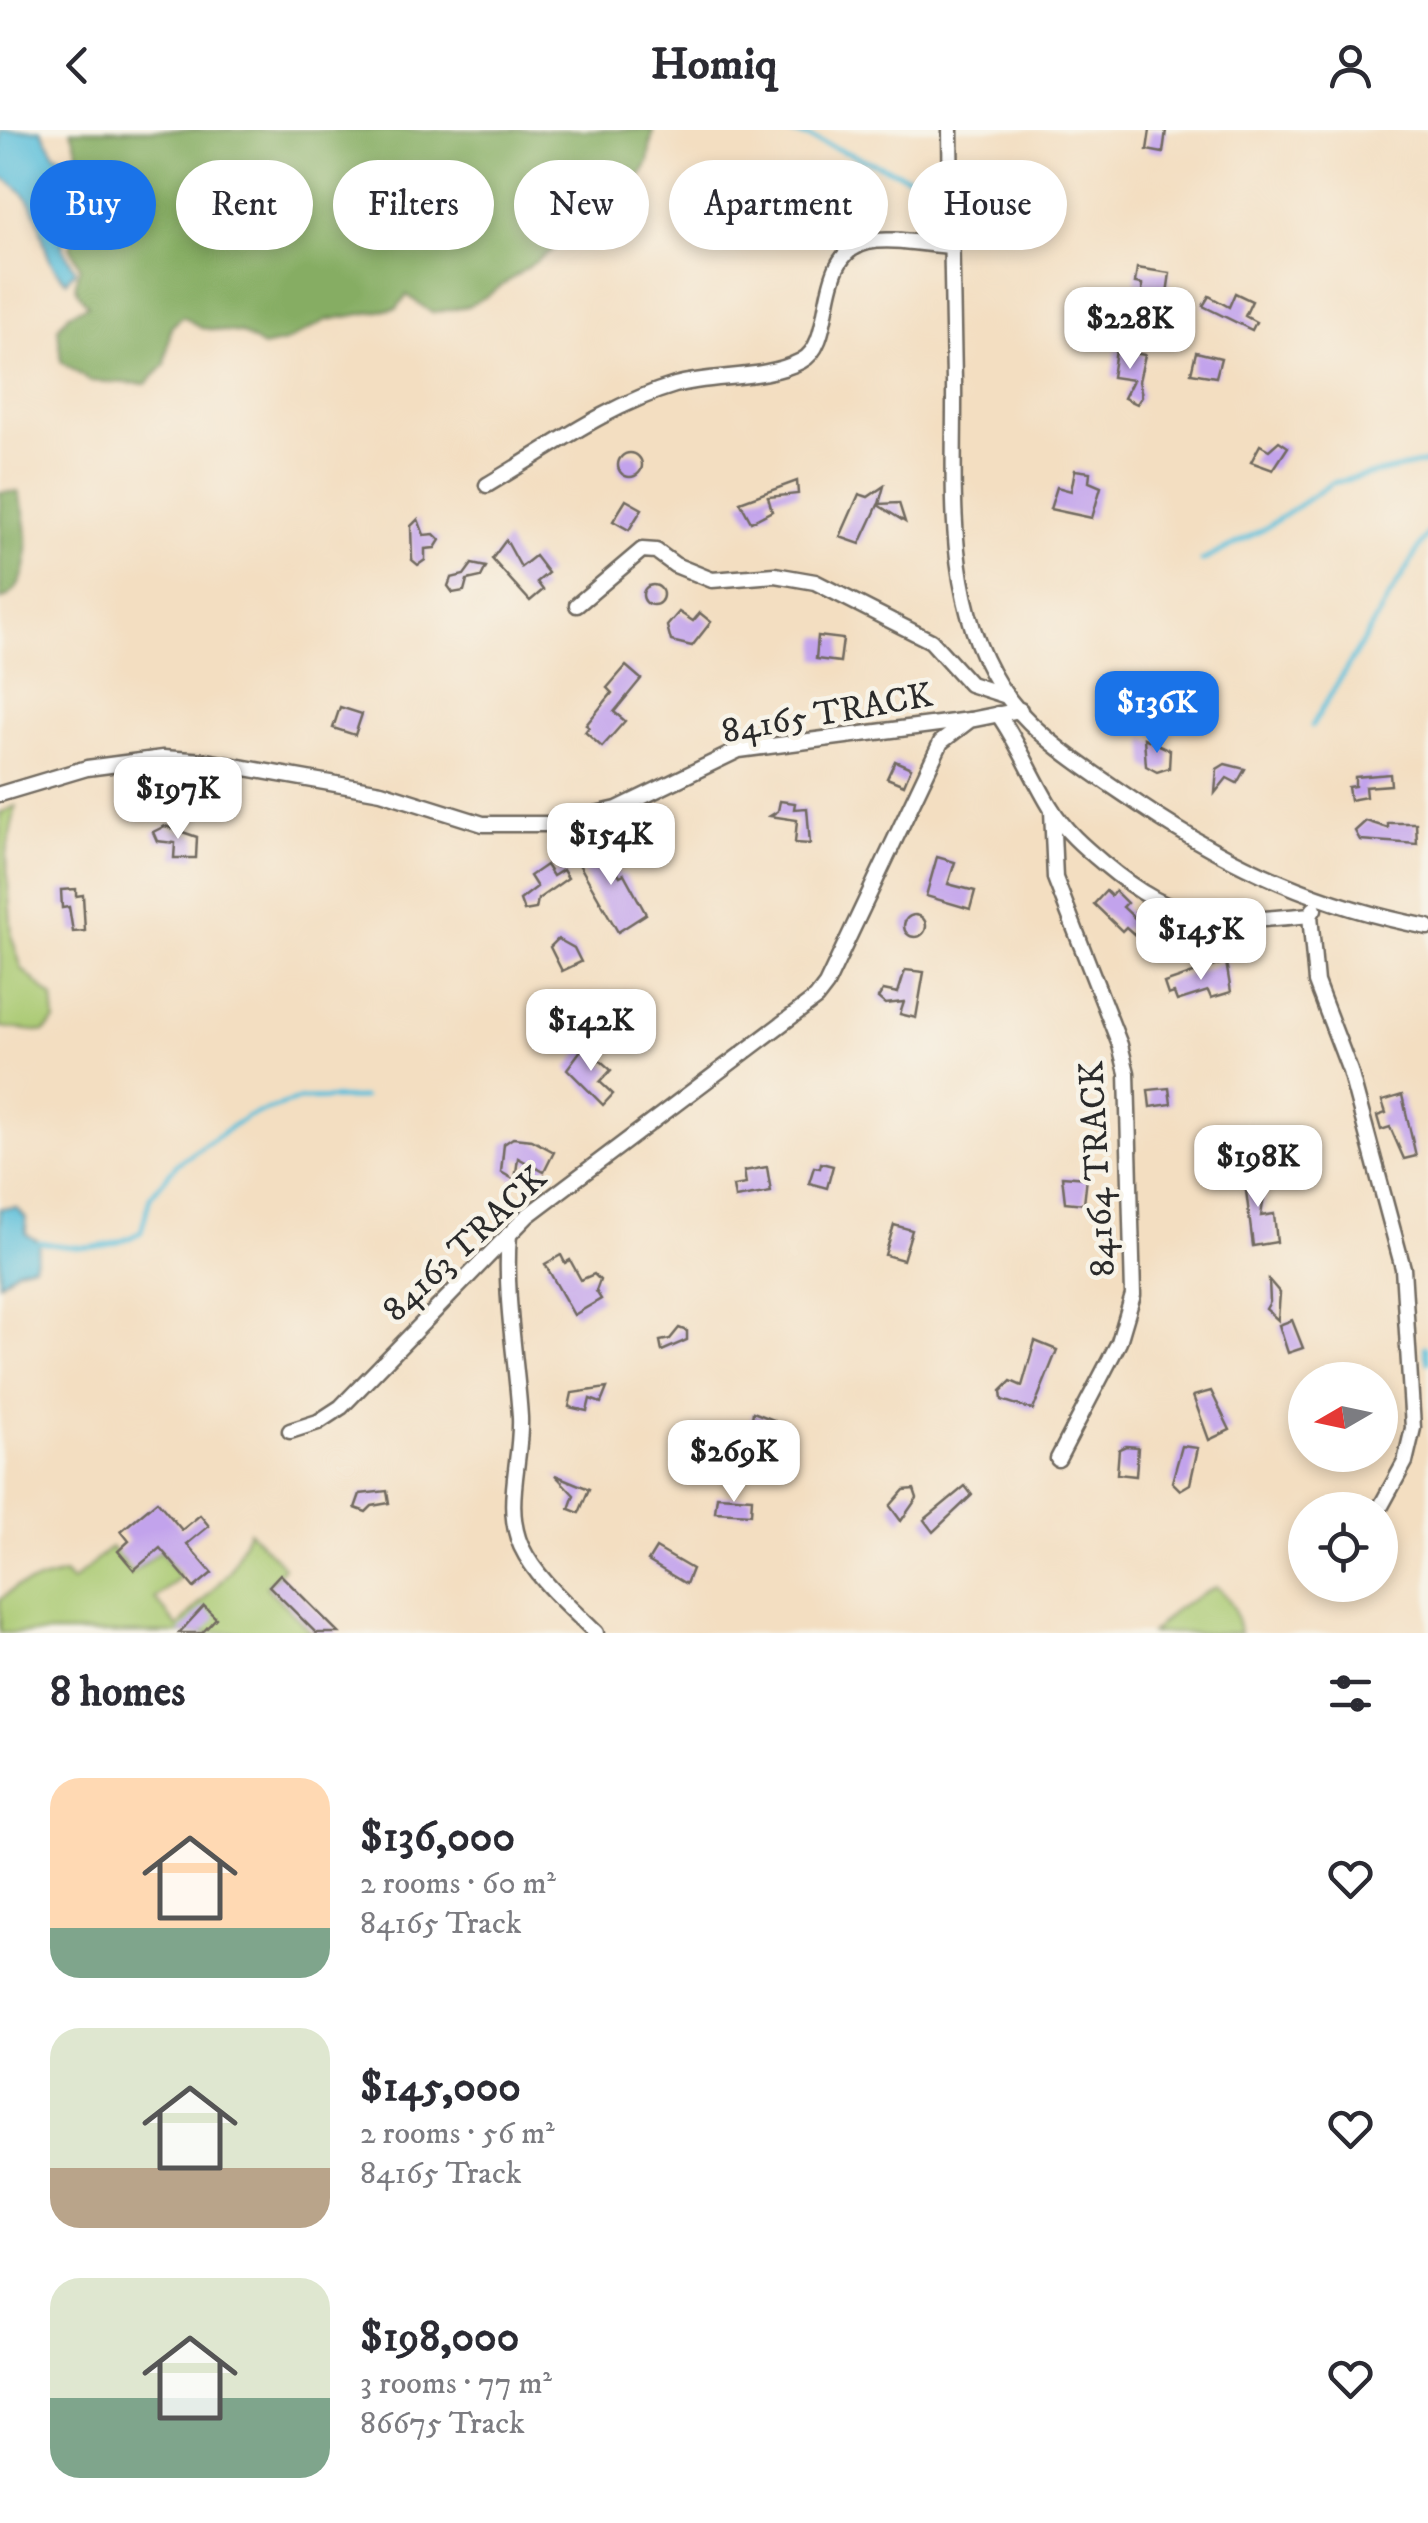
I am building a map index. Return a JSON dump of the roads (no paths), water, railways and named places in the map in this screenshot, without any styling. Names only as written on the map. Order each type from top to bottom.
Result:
[{"type":"street","points":[[950,130],[951,160]]},
{"type":"street","points":[[487,485],[646,394],[694,380],[801,361],[817,347],[826,292],[855,248],[872,241],[908,243]]},
{"type":"street","points":[[952,250],[956,525],[964,603],[982,654],[1008,696],[1083,766],[1224,857],[1321,901],[1428,926]]},
{"type":"street","points":[[577,605],[642,550],[656,551],[675,565],[712,580],[800,576],[931,641],[970,684],[1008,696]]},
{"type":"street","points":[[970,720],[1020,710]]},
{"type":"street","points":[[998,714],[1052,810],[1078,842],[1161,906],[1210,920],[1310,915]]},
{"type":"street","name":"84165 TRACK","points":[[0,794],[87,768],[163,758],[206,761],[381,792],[483,824],[552,824],[618,809],[739,750],[970,720]]},
{"type":"street","name":"84163 TRACK","points":[[290,1431],[318,1422],[341,1407],[463,1285],[509,1232],[816,998],[832,972],[930,758],[941,742],[970,720]]},
{"type":"street","name":"84164 TRACK","points":[[1052,810],[1056,878],[1120,1045],[1126,1072],[1133,1294],[1105,1374],[1058,1459]]},
{"type":"street","points":[[1321,901],[1310,915],[1316,982],[1350,1071],[1403,1268],[1413,1428],[1405,1462],[1389,1492]]},
{"type":"street","points":[[509,1232],[506,1294],[520,1421],[513,1492],[521,1545],[535,1569],[596,1633]]},
{"type":"water","points":[[0,130],[41,130],[55,154],[69,160],[30,160],[30,202],[0,176]]},
{"type":"water","points":[[46,250],[65,250],[75,270],[66,281],[55,269]]},
{"type":"water","points":[[0,1208],[17,1208],[26,1218],[26,1234],[40,1242],[34,1265],[17,1269],[0,1283]]},
{"type":"waterway","points":[[777,130],[805,136],[908,177]]},
{"type":"waterway","points":[[1202,561],[1264,529],[1332,483],[1428,462]]},
{"type":"waterway","points":[[1312,726],[1428,533]]},
{"type":"waterway","points":[[40,1242],[92,1247],[128,1238],[141,1232],[150,1197],[178,1163],[246,1117],[300,1099],[363,1098]]},
{"type":"waterway","points":[[1425,1347],[1428,1362]]}]
